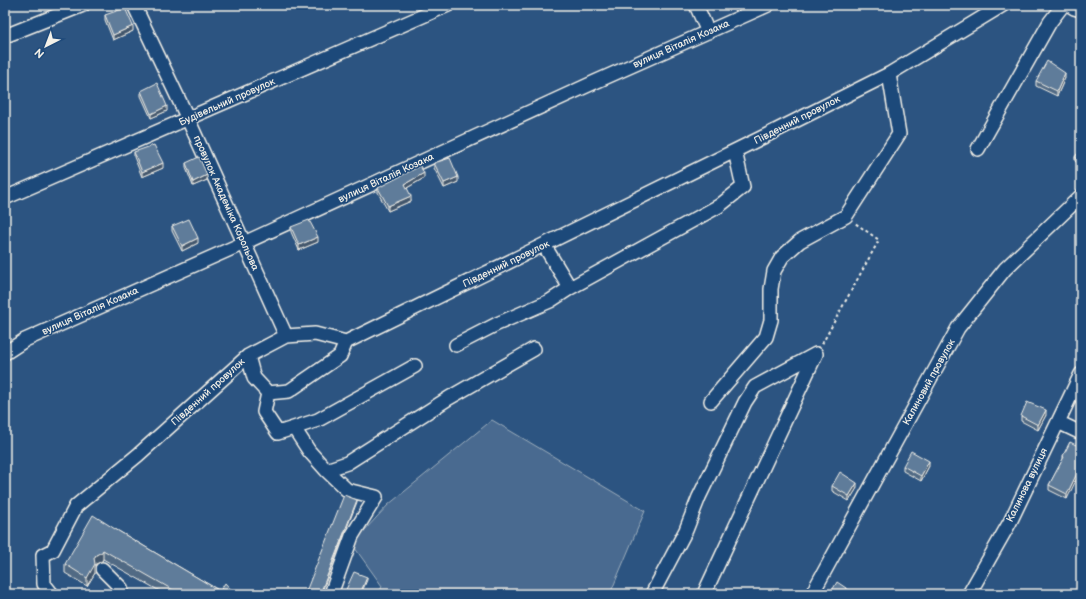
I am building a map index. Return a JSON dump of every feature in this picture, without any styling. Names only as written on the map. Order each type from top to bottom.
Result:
[{"type":"street","points":[[5,36],[83,5]]},
{"type":"street","name":"провулок Академіка Корольова","points":[[134,5],[188,119],[286,336]]},
{"type":"street","name":"Будівельний провулок","points":[[5,198],[448,5]]},
{"type":"street","points":[[696,5],[708,32]]},
{"type":"street","name":"вулиця Віталія Козака","points":[[5,353],[25,340],[244,243],[595,82],[768,5]]},
{"type":"street","name":"Південний провулок","points":[[52,594],[44,584],[43,555],[53,550],[76,506],[138,455],[248,356],[286,336],[316,334],[346,342],[889,74],[1003,5]]},
{"type":"street","points":[[978,149],[1050,22],[1063,5]]},
{"type":"street","points":[[1069,5],[1081,10]]},
{"type":"street","points":[[711,401],[766,337],[771,320],[771,289],[774,271],[782,257],[800,241],[846,216],[899,134],[889,74]]},
{"type":"street","points":[[456,345],[497,324],[550,301],[570,288],[719,206],[744,187],[735,151]]},
{"type":"street","name":"Калиновий провулок","points":[[812,594],[958,328],[1005,268],[1081,196]]},
{"type":"street","points":[[544,245],[570,288]]},
{"type":"street","points":[[268,393],[289,391],[340,356],[346,342]]},
{"type":"street","points":[[326,470],[346,462],[449,398],[534,349]]},
{"type":"street","points":[[652,594],[686,530],[699,497],[748,396],[755,387],[816,354]]},
{"type":"street","points":[[704,594],[816,354]]},
{"type":"street","points":[[248,356],[254,378],[268,393]]},
{"type":"street","points":[[268,393],[264,412],[278,433],[318,420],[415,366]]},
{"type":"street","name":"Калинова вулиця","points":[[969,594],[1010,522],[1081,374]]},
{"type":"street","points":[[1058,422],[1081,433]]},
{"type":"street","points":[[294,428],[309,451],[347,490],[376,497],[352,536],[331,594]]},
{"type":"street","points":[[102,569],[121,588],[118,594]]},
{"type":"path","points":[[816,354],[879,240],[846,216]]},
{"type":"shaded area","points":[[492,420],[645,511],[610,594],[379,594],[382,586],[352,544],[388,505]]},
{"type":"building","points":[[125,8],[133,26],[113,35],[105,15]]},
{"type":"building","points":[[1047,61],[1065,73],[1057,91],[1036,81]]},
{"type":"building","points":[[157,83],[167,106],[151,114],[141,91]]},
{"type":"building","points":[[154,145],[163,163],[142,172],[134,152]]},
{"type":"building","points":[[1081,149],[1081,161],[1075,157]]},
{"type":"building","points":[[199,157],[207,175],[193,182],[186,163]]},
{"type":"building","points":[[450,158],[458,177],[444,183],[434,163]]},
{"type":"building","points":[[420,166],[424,173],[405,184],[411,196],[388,206],[378,188]]},
{"type":"building","points":[[189,219],[198,238],[182,246],[172,226]]},
{"type":"building","points":[[309,220],[318,237],[299,245],[291,227]]},
{"type":"building","points":[[1081,290],[1081,302],[1076,300]]},
{"type":"building","points":[[1027,402],[1046,410],[1038,425],[1021,416]]},
{"type":"building","points":[[1078,441],[1081,442],[1081,465],[1067,494],[1049,485],[1070,442],[1076,445]]},
{"type":"building","points":[[911,451],[929,461],[921,476],[903,466]]},
{"type":"building","points":[[840,472],[857,483],[849,496],[832,486]]},
{"type":"building","points":[[344,495],[357,500],[320,594],[305,594]]},
{"type":"building","points":[[93,515],[220,591],[225,583],[234,593],[180,594],[103,550],[94,558],[95,564],[87,578],[65,564]]},
{"type":"building","points":[[354,572],[367,577],[360,594],[344,594]]},
{"type":"building","points":[[837,582],[855,594],[830,594]]}]
